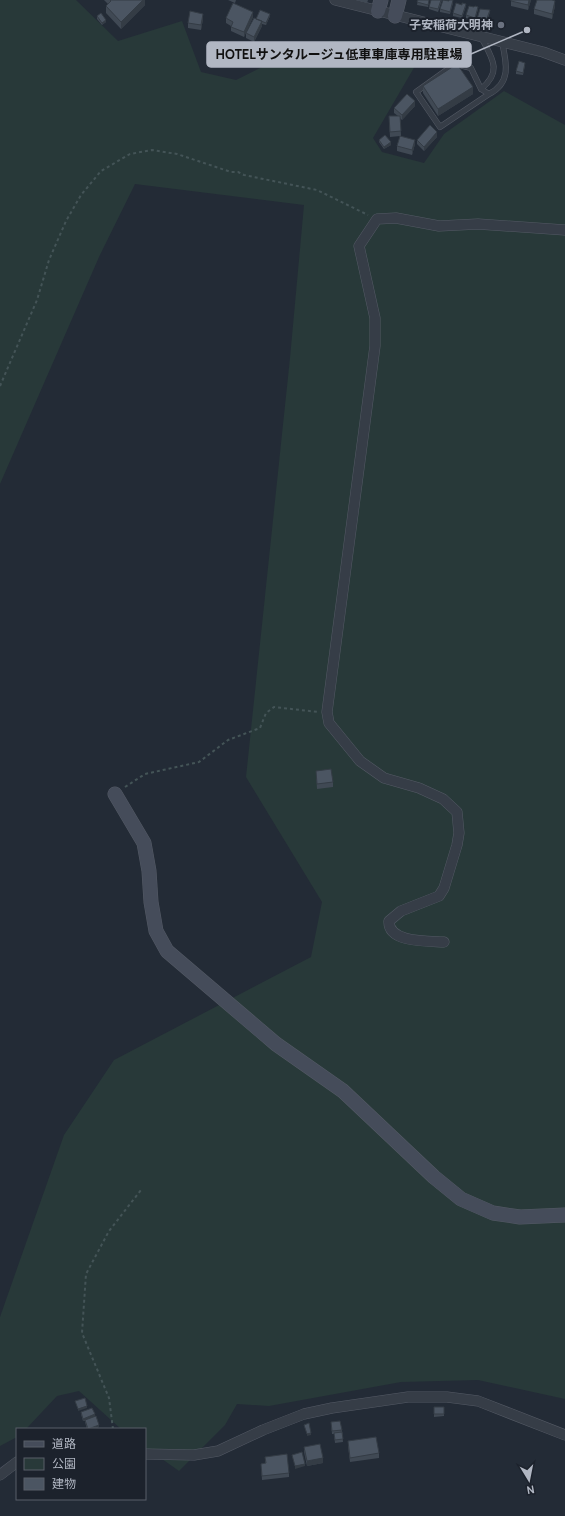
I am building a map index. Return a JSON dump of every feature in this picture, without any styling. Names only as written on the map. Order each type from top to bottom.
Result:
[{"type":"street","points":[[335,0],[380,6],[395,16],[544,52],[565,60]]},
{"type":"street","points":[[395,16],[399,0]]},
{"type":"street","points":[[444,942],[403,938],[392,932],[389,926],[389,921],[401,911],[439,896],[444,888],[459,833],[457,812],[443,799],[419,788],[384,778],[360,761],[329,723],[327,712],[374,346],[375,318],[359,246],[377,219],[396,218],[439,226],[478,224],[565,230]]},
{"type":"street","points":[[115,794],[144,843],[156,931],[167,952],[276,1044],[343,1091],[434,1177],[460,1199],[494,1213],[520,1217],[565,1215]]},
{"type":"street","points":[[146,1454],[194,1455],[218,1451],[263,1430],[304,1414],[332,1408],[408,1397],[447,1397],[478,1401],[565,1435]]},
{"type":"street","points":[[0,1475],[16,1463]]},
{"type":"lane","points":[[481,37],[490,54],[495,72],[491,82],[481,89]]},
{"type":"lane","points":[[489,94],[481,89],[471,68],[455,64],[416,92],[440,127],[489,94],[498,90],[504,82],[506,58],[502,42]]},
{"type":"path","points":[[0,386],[37,300],[50,260],[66,221],[81,195],[101,171],[130,154],[152,150],[177,154],[231,172],[238,172],[244,175],[317,190],[377,219]]},
{"type":"path","points":[[115,794],[145,774],[199,762],[228,740],[260,728],[266,714],[274,707],[327,712]]},
{"type":"path","points":[[113,1428],[109,1398],[82,1333],[86,1274],[109,1231],[141,1190]]},
{"type":"green space","points":[[0,0],[76,0],[118,41],[182,21],[201,72],[236,80],[306,45],[331,41],[429,42],[373,138],[382,152],[424,163],[444,134],[504,91],[565,125],[565,1399],[478,1380],[401,1382],[269,1406],[237,1404],[225,1425],[179,1471],[146,1448],[146,1428],[120,1428],[79,1391],[57,1396],[27,1428],[16,1428],[16,1438],[0,1446],[0,1317],[64,1135],[114,1060],[311,957],[322,902],[246,777],[290,358],[304,205],[135,184],[99,257],[0,484]]},
{"type":"building","points":[[110,0],[143,0],[121,22],[106,6],[111,1]]},
{"type":"building","points":[[418,0],[429,0],[428,5],[417,2]]},
{"type":"building","points":[[431,0],[441,0],[438,9],[429,7]]},
{"type":"building","points":[[443,0],[453,0],[450,12],[440,9]]},
{"type":"building","points":[[511,0],[529,0],[528,5]]},
{"type":"building","points":[[537,0],[555,1],[552,14],[534,9]]},
{"type":"building","points":[[233,3],[253,12],[244,32],[231,27],[233,22],[226,18]]},
{"type":"building","points":[[456,3],[462,5],[462,3],[466,4],[462,16],[453,13]]},
{"type":"building","points":[[469,6],[478,7],[475,18],[466,15]]},
{"type":"building","points":[[480,9],[490,10],[486,21],[477,19]]},
{"type":"building","points":[[260,10],[270,14],[266,23],[256,19]]},
{"type":"building","points":[[190,11],[203,14],[201,25],[188,23]]},
{"type":"building","points":[[101,13],[106,20],[102,23],[97,16]]},
{"type":"building","points":[[254,18],[262,21],[254,37],[246,33]]},
{"type":"building","points":[[519,61],[525,63],[523,73],[516,71]]},
{"type":"building","points":[[457,64],[473,87],[438,109],[423,86]]},
{"type":"building","points":[[407,94],[415,101],[402,115],[394,108]]},
{"type":"building","points":[[389,116],[400,116],[401,131],[390,132]]},
{"type":"building","points":[[430,125],[437,132],[424,147],[417,140]]},
{"type":"building","points":[[385,135],[391,142],[384,147],[379,140]]},
{"type":"building","points":[[400,136],[415,140],[412,150],[397,146]]},
{"type":"building","points":[[331,769],[333,782],[317,784],[316,771]]},
{"type":"building","points":[[85,1398],[87,1406],[78,1409],[75,1401]]},
{"type":"building","points":[[434,1407],[444,1407],[444,1414],[434,1414]]},
{"type":"building","points":[[92,1408],[95,1414],[83,1419],[81,1412]]},
{"type":"building","points":[[96,1416],[99,1425],[88,1428],[85,1420]]},
{"type":"building","points":[[340,1421],[342,1430],[332,1431],[331,1422]]},
{"type":"building","points":[[309,1423],[311,1433],[307,1434],[304,1425]]},
{"type":"building","points":[[342,1432],[343,1439],[335,1440],[334,1433]]},
{"type":"building","points":[[376,1437],[379,1453],[350,1458],[348,1441]]},
{"type":"building","points":[[320,1444],[323,1458],[307,1461],[304,1447]]},
{"type":"building","points":[[302,1452],[305,1464],[295,1466],[292,1455]]},
{"type":"building","points":[[287,1454],[289,1473],[262,1476],[261,1464],[266,1463],[265,1457]]},
{"type":"place","name":"子安稲荷大明神","points":[[501,25]]},
{"type":"place","name":"HOTELサンタルージュ低車車庫専用駐車場","points":[[527,30]]}]
